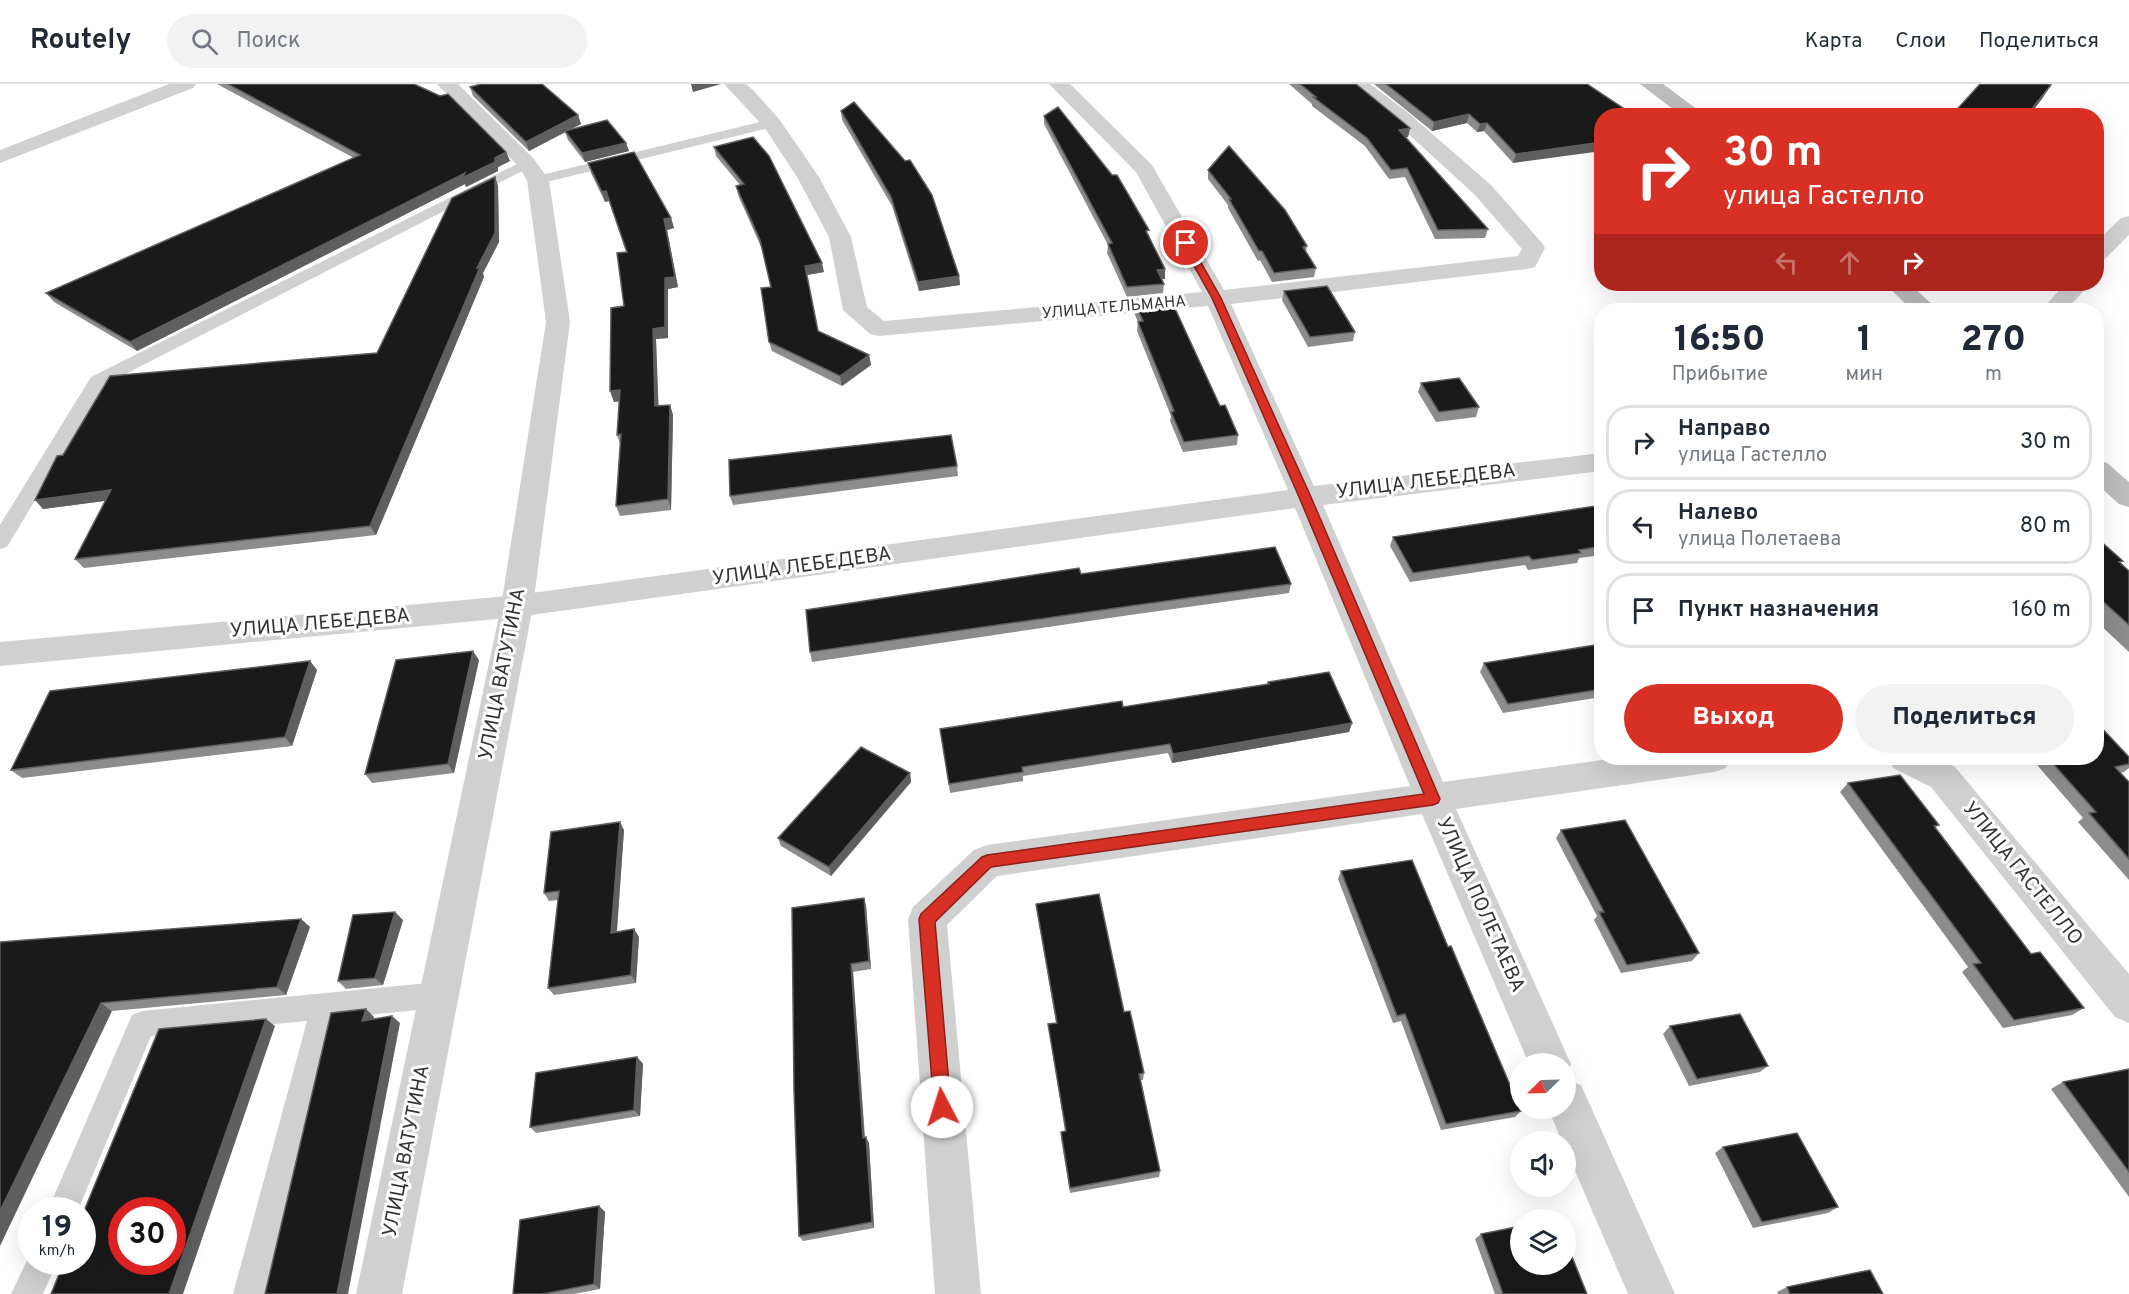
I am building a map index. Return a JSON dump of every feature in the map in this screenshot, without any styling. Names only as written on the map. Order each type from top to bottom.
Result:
[{"type":"main road","points":[[1650,84],[1684,108]]},
{"type":"main road","points":[[1904,291],[1918,303]]},
{"type":"main road","points":[[2104,475],[2129,497]]},
{"type":"street","points":[[0,157],[186,84]]},
{"type":"street","points":[[447,84],[532,172]]},
{"type":"street","name":"УЛИЦА ТЕЛЬМАНА","points":[[734,84],[772,123],[808,177],[840,237],[855,310],[879,329],[1216,298],[1527,262],[1534,248],[1483,190],[1399,115],[1358,84]]},
{"type":"street","name":"УЛИЦА ПОЛЕТАЕВА","points":[[1059,84],[1145,169],[1216,298],[1305,497],[1433,799],[1545,1053]]},
{"type":"street","name":"УЛИЦА ВАТУТИНА","points":[[379,1294],[517,606],[558,322],[532,172]]},
{"type":"street","points":[[2104,247],[2129,223]]},
{"type":"street","points":[[2060,303],[2071,291]]},
{"type":"street","name":"УЛИЦА ЛЕБЕДЕВА","points":[[0,654],[517,606],[1305,497],[1594,463]]},
{"type":"street","points":[[958,1294],[927,919],[987,861],[1666,765]]},
{"type":"street","name":"УЛИЦА ГАСТЕЛЛО","points":[[1919,765],[1943,777],[2129,1004]]},
{"type":"street","points":[[1574,1119],[1652,1294]]},
{"type":"lane","points":[[0,542],[97,381],[532,172],[772,123]]},
{"type":"lane","points":[[69,1197],[142,1024],[438,994]]},
{"type":"lane","points":[[249,1294],[325,1006]]},
{"type":"lane","points":[[27,1294],[35,1275]]},
{"type":"building","points":[[228,84],[414,84],[440,96],[448,94],[506,152],[495,158],[495,162],[462,178],[465,173],[130,342],[46,293],[360,155]]},
{"type":"building","points":[[481,84],[542,84],[578,115],[526,142],[470,87]]},
{"type":"building","points":[[1300,84],[1356,84],[1410,128],[1399,130],[1488,229],[1438,230],[1407,168],[1391,170],[1367,138],[1313,97],[1316,97]]},
{"type":"building","points":[[1386,84],[1587,84],[1623,108],[1594,108],[1594,143],[1516,154],[1487,123],[1480,124],[1469,114],[1434,122]]},
{"type":"building","points":[[1980,84],[2051,85],[2032,108],[1958,108]]},
{"type":"building","points":[[854,102],[905,161],[910,160],[932,195],[959,276],[918,282],[891,197],[841,111]]},
{"type":"building","points":[[1058,107],[1112,175],[1117,175],[1149,230],[1146,231],[1165,269],[1157,270],[1164,284],[1127,287],[1108,244],[1112,243],[1044,116]]},
{"type":"building","points":[[607,120],[626,143],[582,153],[565,131]]},
{"type":"building","points":[[753,137],[769,156],[822,263],[805,266],[818,331],[869,355],[840,376],[769,342],[761,288],[771,287],[760,240],[736,186],[744,184],[714,147]]},
{"type":"building","points":[[1229,146],[1285,210],[1307,246],[1303,247],[1316,268],[1274,273],[1229,199],[1231,199],[1208,170]]},
{"type":"building","points":[[634,152],[671,218],[664,219],[675,277],[665,278],[665,327],[653,329],[655,406],[670,405],[668,499],[616,506],[621,434],[617,435],[620,390],[610,391],[611,308],[624,306],[617,253],[627,252],[606,191],[602,192],[588,163]]},
{"type":"building","points":[[495,177],[495,233],[477,268],[480,267],[370,526],[75,559],[111,490],[35,500],[57,456],[63,455],[110,376],[377,353],[452,198]]},
{"type":"building","points":[[1327,286],[1355,332],[1310,337],[1284,291]]},
{"type":"building","points":[[1172,302],[1220,406],[1225,405],[1238,435],[1184,442],[1138,322],[1143,321],[1136,306]]},
{"type":"building","points":[[1459,378],[1479,407],[1439,412],[1421,383]]},
{"type":"building","points":[[951,435],[957,466],[730,496],[729,460]]},
{"type":"building","points":[[1594,506],[1594,547],[1579,550],[1581,553],[1532,560],[1529,556],[1413,573],[1393,537]]},
{"type":"building","points":[[2104,544],[2123,561],[2119,562],[2129,571],[2129,625],[2104,602]]},
{"type":"building","points":[[1275,547],[1291,584],[810,652],[806,610],[1079,568],[1081,574]]},
{"type":"building","points":[[1594,645],[1594,690],[1508,704],[1484,663]]},
{"type":"building","points":[[473,651],[448,764],[365,774],[396,660]]},
{"type":"building","points":[[310,661],[285,737],[11,770],[50,691]]},
{"type":"building","points":[[1329,672],[1352,723],[1173,754],[1170,744],[1022,767],[1023,772],[949,784],[940,729],[1122,701],[1123,707]]},
{"type":"building","points":[[2104,730],[2129,757],[2129,764],[2115,767],[2129,782],[2129,859],[2089,813],[2096,812],[2054,765],[2104,765]]},
{"type":"building","points":[[861,747],[910,773],[829,867],[778,838]]},
{"type":"building","points":[[1900,775],[1939,825],[1934,826],[2031,954],[2040,952],[2084,1008],[2014,1020],[1973,964],[1981,963],[1848,783]]},
{"type":"building","points":[[1625,820],[1699,953],[1627,965],[1599,912],[1604,912],[1561,830]]},
{"type":"building","points":[[620,822],[611,933],[634,929],[631,975],[548,988],[559,891],[544,893],[551,832]]},
{"type":"building","points":[[1412,860],[1510,1085],[1510,1113],[1446,1124],[1405,1014],[1397,1016],[1341,871]]},
{"type":"building","points":[[1099,894],[1124,1012],[1130,1011],[1144,1073],[1139,1074],[1160,1171],[1070,1188],[1061,1132],[1066,1131],[1048,1024],[1057,1023],[1036,904]]},
{"type":"building","points":[[864,898],[869,961],[851,964],[863,1138],[866,1137],[872,1222],[799,1236],[794,1090],[792,908]]},
{"type":"building","points":[[395,912],[375,978],[338,981],[353,915]]},
{"type":"building","points":[[301,919],[277,987],[101,1003],[0,1211],[0,942]]},
{"type":"building","points":[[366,1009],[362,1021],[392,1016],[337,1294],[265,1294],[331,1013]]},
{"type":"building","points":[[1740,1014],[1768,1066],[1697,1079],[1670,1026]]},
{"type":"building","points":[[266,1019],[186,1246],[186,1197],[108,1197],[108,1275],[176,1275],[169,1294],[51,1294],[59,1275],[96,1275],[96,1197],[90,1197],[159,1029]]},
{"type":"building","points":[[637,1057],[634,1110],[530,1127],[536,1073]]},
{"type":"building","points":[[2129,1069],[2129,1172],[2063,1082]]},
{"type":"building","points":[[1797,1133],[1838,1207],[1762,1222],[1723,1147]]},
{"type":"building","points":[[599,1206],[594,1284],[543,1294],[513,1294],[520,1220]]},
{"type":"building","points":[[1510,1228],[1510,1275],[1576,1275],[1576,1267],[1587,1294],[1503,1294],[1481,1234]]},
{"type":"building","points":[[1870,1270],[1883,1294],[1790,1294],[1787,1287]]},
{"type":"route","points":[[942,1107],[927,919],[987,861],[1433,799],[1305,497],[1216,298],[1186,243]]}]
